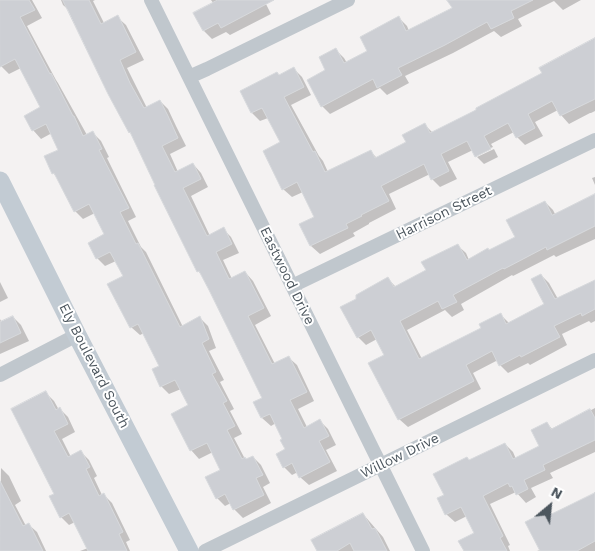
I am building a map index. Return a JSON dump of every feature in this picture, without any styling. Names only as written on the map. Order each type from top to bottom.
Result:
[{"type":"main road","name":"Ely Boulevard South","points":[[0,181],[189,551]]},
{"type":"street","name":"Eastwood Drive","points":[[151,0],[423,551]]},
{"type":"street","points":[[189,77],[348,0]]},
{"type":"street","name":"Harrison Street","points":[[292,286],[595,140]]},
{"type":"street","points":[[0,375],[77,335]]},
{"type":"street","name":"Willow Drive","points":[[206,551],[595,360]]},
{"type":"building","points":[[0,0],[29,0],[35,10],[20,17],[83,136],[93,131],[102,149],[99,150],[129,208],[120,212],[136,244],[138,243],[180,327],[200,316],[209,339],[202,343],[216,372],[212,374],[227,401],[223,403],[235,426],[227,430],[242,459],[253,456],[263,475],[256,478],[264,495],[233,510],[225,494],[216,499],[205,477],[220,470],[207,443],[190,451],[171,414],[188,405],[175,380],[160,387],[152,369],[159,366],[138,324],[130,328],[107,284],[123,276],[110,252],[96,259],[88,243],[104,234],[89,204],[74,212],[54,173],[52,174],[44,156],[58,150],[46,124],[32,131],[24,116],[40,107],[15,59],[0,67]]},
{"type":"building","points":[[63,0],[89,0],[101,24],[118,15],[136,52],[120,60],[130,83],[144,108],[160,100],[178,138],[162,146],[175,172],[193,163],[201,179],[183,188],[207,236],[224,227],[232,244],[216,252],[229,279],[245,271],[264,308],[248,316],[272,364],[289,356],[307,392],[290,400],[304,428],[320,419],[329,436],[319,441],[330,462],[299,478],[292,463],[283,468],[276,454],[285,449],[280,440],[282,439],[270,414],[261,418],[253,402],[262,398],[209,290],[199,271],[197,272],[130,132],[108,94]]},
{"type":"building","points":[[218,0],[274,0],[221,28],[218,23],[203,31],[193,13]]},
{"type":"building","points":[[447,0],[533,0],[511,11],[514,18],[491,29],[487,22],[398,68],[402,75],[377,88],[373,79],[321,107],[307,80],[325,70],[319,57],[336,48],[344,63],[367,51],[360,37],[399,16],[406,31],[452,8]]},
{"type":"building","points":[[595,38],[595,99],[560,116],[552,101],[528,114],[535,128],[516,138],[508,123],[484,136],[491,149],[475,157],[467,141],[441,154],[449,171],[431,180],[424,164],[381,186],[389,201],[346,224],[348,228],[310,246],[299,224],[314,217],[297,182],[282,190],[263,151],[280,142],[262,108],[251,113],[240,91],[277,72],[279,75],[294,67],[304,87],[284,97],[325,172],[371,150],[375,158],[406,142],[402,135],[425,123],[430,133],[542,73],[539,68]]},
{"type":"building","points":[[595,194],[595,226],[547,250],[546,247],[453,295],[457,302],[442,309],[438,301],[400,321],[419,359],[481,328],[479,324],[501,313],[506,324],[544,304],[531,279],[541,274],[555,299],[595,280],[595,309],[582,316],[581,313],[554,326],[560,337],[521,357],[520,355],[499,366],[492,351],[466,365],[474,381],[398,420],[368,363],[384,355],[371,330],[357,338],[340,307],[356,299],[356,295],[388,277],[394,287],[426,270],[421,262],[458,244],[467,260],[488,248],[489,250],[515,237],[506,220],[545,201],[552,215]]},
{"type":"building","points":[[13,316],[21,333],[0,343],[0,322]]},
{"type":"building","points":[[46,391],[56,410],[60,407],[68,424],[54,431],[68,457],[81,450],[90,467],[86,469],[99,496],[104,493],[123,532],[119,534],[127,551],[88,551],[69,513],[60,518],[49,496],[54,494],[11,409]]},
{"type":"building","points":[[590,409],[595,418],[595,440],[543,465],[545,470],[524,480],[528,489],[516,495],[512,486],[510,487],[508,483],[483,496],[503,536],[500,538],[507,551],[464,551],[458,541],[474,533],[461,507],[445,515],[437,498],[444,495],[433,474],[467,457],[469,460],[505,443],[513,459],[539,446],[531,430],[547,422],[551,429]]},
{"type":"building","points":[[0,481],[23,526],[29,523],[43,551],[0,551]]},
{"type":"building","points":[[595,493],[595,541],[577,551],[540,551],[525,522],[547,511],[549,515]]},
{"type":"building","points":[[363,513],[372,529],[375,528],[387,551],[354,551],[350,543],[337,551],[317,551],[311,540]]}]
